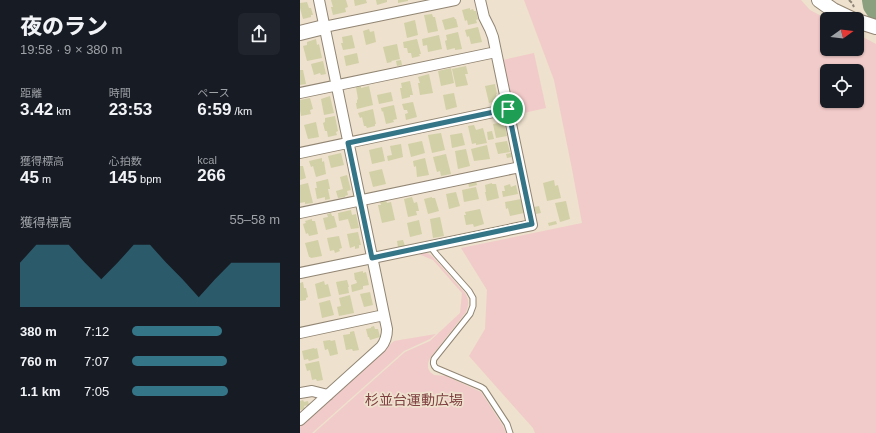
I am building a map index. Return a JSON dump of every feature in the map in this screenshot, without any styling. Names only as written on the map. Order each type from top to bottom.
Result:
[{"type":"main road","points":[[819,0],[838,12]]},
{"type":"main road","points":[[300,32],[324,27]]},
{"type":"street","points":[[300,420],[381,347],[385,342],[387,335],[319,0]]},
{"type":"street","points":[[324,27],[455,0]]},
{"type":"street","points":[[300,273],[532,224],[492,33],[484,18],[480,0]]},
{"type":"street","points":[[300,93],[496,52]]},
{"type":"street","points":[[300,153],[508,109]]},
{"type":"street","points":[[300,213],[520,167]]},
{"type":"street","points":[[300,333],[384,315]]},
{"type":"street","points":[[300,393],[312,391],[328,395]]},
{"type":"lane","points":[[430,246],[469,291],[473,298],[473,306],[470,314],[434,359],[434,365],[436,368],[484,389],[507,424],[510,433]]},
{"type":"green space","points":[[524,0],[801,0],[810,10],[820,15],[820,56],[864,56],[864,38],[876,44],[876,433],[535,433],[533,428],[469,356],[485,329],[487,290],[461,248],[582,223],[554,80]]},
{"type":"green space","points":[[534,53],[546,108],[515,115],[503,60]]},
{"type":"green space","name":"杉並台運動広場","points":[[424,252],[433,257],[465,293],[468,302],[466,312],[430,358],[428,368],[434,375],[446,376],[481,392],[506,433],[314,433],[405,352],[430,341],[460,313],[462,293],[433,260],[416,253]]},
{"type":"green space","points":[[436,334],[430,339],[404,351],[312,433],[300,433],[300,425],[394,341]]},
{"type":"building","points":[[331,0],[346,0],[348,7],[345,8],[346,12],[333,15]]},
{"type":"building","points":[[354,0],[366,0],[367,3],[355,6]]},
{"type":"building","points":[[376,0],[387,0],[387,2],[377,5]]},
{"type":"building","points":[[398,0],[408,0],[408,1],[398,3]]},
{"type":"building","points":[[307,2],[313,15],[303,19],[300,3]]},
{"type":"building","points":[[470,8],[470,10],[473,9],[476,11],[478,19],[476,20],[477,23],[468,25],[467,20],[465,21],[462,10]]},
{"type":"building","points":[[432,14],[433,17],[435,17],[438,31],[428,33],[424,15]]},
{"type":"building","points":[[454,17],[458,27],[445,30],[442,20]]},
{"type":"building","points":[[415,20],[418,35],[407,38],[404,23]]},
{"type":"building","points":[[478,27],[482,42],[471,44],[469,36],[467,37],[465,30]]},
{"type":"building","points":[[369,29],[370,32],[374,31],[376,42],[366,45],[363,31]]},
{"type":"building","points":[[458,32],[462,49],[455,50],[455,48],[447,50],[445,41],[447,40],[446,35]]},
{"type":"building","points":[[352,35],[355,48],[343,50],[341,43],[343,43],[342,37]]},
{"type":"building","points":[[439,35],[442,49],[428,52],[427,45],[423,46],[422,39]]},
{"type":"building","points":[[316,39],[317,45],[319,44],[322,58],[307,61],[303,46],[307,45],[307,42]]},
{"type":"building","points":[[417,39],[421,54],[419,54],[420,56],[412,58],[411,53],[408,53],[407,48],[404,48],[403,42]]},
{"type":"building","points":[[397,44],[400,59],[387,63],[383,47]]},
{"type":"building","points":[[357,53],[359,63],[346,66],[344,56]]},
{"type":"building","points":[[401,60],[402,65],[397,66],[396,61]]},
{"type":"building","points":[[323,61],[326,74],[321,75],[320,73],[314,75],[311,64]]},
{"type":"building","points":[[466,66],[468,74],[465,74],[468,85],[456,87],[452,69]]},
{"type":"building","points":[[451,68],[454,83],[441,86],[438,71]]},
{"type":"building","points":[[300,70],[303,70],[306,84],[300,85]]},
{"type":"building","points":[[429,74],[433,93],[420,95],[418,83],[420,83],[418,77]]},
{"type":"building","points":[[410,81],[413,95],[402,99],[400,88],[402,88],[401,83]]},
{"type":"building","points":[[495,84],[497,101],[489,103],[485,86]]},
{"type":"building","points":[[361,86],[361,88],[369,86],[373,105],[357,109],[356,103],[358,99],[356,87]]},
{"type":"building","points":[[391,92],[393,101],[379,104],[377,95]]},
{"type":"building","points":[[454,93],[457,107],[446,110],[443,95]]},
{"type":"building","points":[[330,96],[334,113],[324,115],[321,99]]},
{"type":"building","points":[[310,98],[313,109],[310,110],[311,114],[301,116],[300,100]]},
{"type":"building","points":[[413,102],[417,117],[406,120],[405,114],[408,113],[407,110],[404,110],[402,104]]},
{"type":"building","points":[[394,105],[397,119],[393,120],[394,122],[386,124],[381,108]]},
{"type":"building","points":[[373,109],[376,124],[375,126],[367,128],[364,126],[362,117],[360,118],[358,113]]},
{"type":"building","points":[[335,116],[338,131],[336,132],[337,135],[328,137],[323,123],[325,122],[325,118]]},
{"type":"building","points":[[316,122],[319,137],[308,139],[304,125]]},
{"type":"building","points":[[504,122],[507,136],[496,138],[493,124]]},
{"type":"building","points":[[474,125],[476,130],[483,128],[487,143],[476,145],[476,143],[472,144],[468,126]]},
{"type":"building","points":[[492,131],[494,139],[488,140],[487,132]]},
{"type":"building","points":[[441,133],[445,150],[432,153],[428,135]]},
{"type":"building","points":[[462,133],[465,145],[452,148],[450,135]]},
{"type":"building","points":[[422,141],[425,153],[411,157],[408,144]]},
{"type":"building","points":[[507,141],[510,152],[498,154],[495,143]]},
{"type":"building","points":[[401,144],[403,157],[388,161],[387,156],[392,155],[390,146]]},
{"type":"building","points":[[487,145],[490,159],[474,161],[471,149]]},
{"type":"building","points":[[382,147],[385,161],[372,164],[369,150]]},
{"type":"building","points":[[466,149],[470,166],[458,169],[455,151]]},
{"type":"building","points":[[341,153],[344,165],[331,168],[328,156]]},
{"type":"building","points":[[511,153],[512,157],[507,158],[506,154]]},
{"type":"building","points":[[446,154],[451,174],[441,176],[440,171],[437,172],[433,157]]},
{"type":"building","points":[[322,158],[322,162],[324,161],[326,174],[316,177],[313,166],[311,167],[309,161]]},
{"type":"building","points":[[425,158],[429,175],[417,177],[416,166],[414,167],[413,161]]},
{"type":"building","points":[[300,166],[303,166],[306,178],[300,180]]},
{"type":"building","points":[[382,169],[386,184],[373,187],[369,172]]},
{"type":"building","points":[[347,175],[351,190],[347,191],[348,195],[345,197],[338,198],[336,191],[343,189],[340,177]]},
{"type":"building","points":[[328,179],[330,199],[325,200],[325,197],[317,199],[315,188],[317,188],[316,182]]},
{"type":"building","points":[[554,180],[555,186],[558,185],[561,198],[547,201],[543,183]]},
{"type":"building","points":[[476,181],[477,185],[469,187],[468,182]]},
{"type":"building","points":[[308,183],[313,203],[300,203],[300,185]]},
{"type":"building","points":[[492,183],[496,184],[499,198],[487,201],[485,185]]},
{"type":"building","points":[[510,184],[511,187],[516,185],[518,194],[503,197],[502,191],[505,191],[504,186]]},
{"type":"building","points":[[476,187],[479,199],[464,202],[462,190]]},
{"type":"building","points":[[456,192],[460,206],[449,209],[446,194]]},
{"type":"building","points":[[412,197],[414,203],[417,202],[419,211],[416,211],[417,215],[408,217],[404,199]]},
{"type":"building","points":[[432,197],[435,198],[439,211],[428,214],[424,199]]},
{"type":"building","points":[[521,199],[524,213],[510,216],[508,208],[506,209],[505,202]]},
{"type":"building","points":[[386,200],[387,203],[391,202],[395,220],[382,223],[378,205],[381,205],[380,202]]},
{"type":"building","points":[[566,201],[570,219],[560,222],[555,203]]},
{"type":"building","points":[[539,206],[541,213],[536,214],[534,207]]},
{"type":"building","points":[[480,209],[484,224],[474,227],[473,224],[466,225],[464,215],[466,215],[465,212]]},
{"type":"building","points":[[351,210],[352,215],[356,214],[359,228],[351,229],[348,219],[339,221],[338,213]]},
{"type":"building","points":[[331,213],[332,216],[334,216],[337,227],[326,230],[323,218],[328,217],[327,214]]},
{"type":"building","points":[[440,217],[444,236],[433,238],[430,219]]},
{"type":"building","points":[[312,219],[312,221],[315,221],[318,234],[309,236],[308,233],[306,234],[303,224],[306,223],[305,221]]},
{"type":"building","points":[[419,220],[422,234],[410,237],[407,223]]},
{"type":"building","points":[[556,221],[557,224],[549,226],[548,223]]},
{"type":"building","points":[[358,232],[361,245],[359,245],[359,248],[355,249],[355,246],[350,248],[347,234]]},
{"type":"building","points":[[339,236],[342,248],[339,249],[340,251],[335,253],[334,250],[330,251],[327,238]]},
{"type":"building","points":[[318,240],[322,256],[311,258],[309,257],[305,243]]},
{"type":"building","points":[[403,240],[405,246],[398,247],[397,241]]},
{"type":"building","points":[[363,271],[363,273],[366,272],[369,285],[363,286],[363,289],[352,292],[351,285],[357,283],[354,273]]},
{"type":"building","points":[[347,280],[349,293],[339,295],[336,282]]},
{"type":"building","points":[[324,281],[325,285],[328,284],[331,296],[318,299],[315,284]]},
{"type":"building","points":[[303,282],[308,297],[306,300],[300,301],[300,283]]},
{"type":"building","points":[[370,292],[373,305],[364,307],[360,294]]},
{"type":"building","points":[[350,295],[354,313],[339,316],[337,307],[341,306],[339,298]]},
{"type":"building","points":[[330,300],[334,315],[322,318],[319,303]]},
{"type":"building","points":[[374,326],[375,329],[378,329],[380,337],[370,340],[366,329]]},
{"type":"building","points":[[354,331],[359,350],[346,350],[343,335],[350,334],[350,332]]},
{"type":"building","points":[[335,340],[338,354],[330,356],[328,349],[325,350],[323,341]]},
{"type":"building","points":[[317,348],[319,358],[309,361],[308,359],[304,360],[302,351]]},
{"type":"building","points":[[319,361],[323,380],[312,380],[310,370],[307,371],[305,364]]},
{"type":"building","points":[[303,400],[304,402],[308,401],[309,405],[304,406],[305,409],[300,410],[300,401]]},
{"type":"waterway","points":[[871,0],[872,6],[876,12]]},
{"type":"route","points":[[508,109],[532,224],[372,258],[348,143],[508,109]]}]
